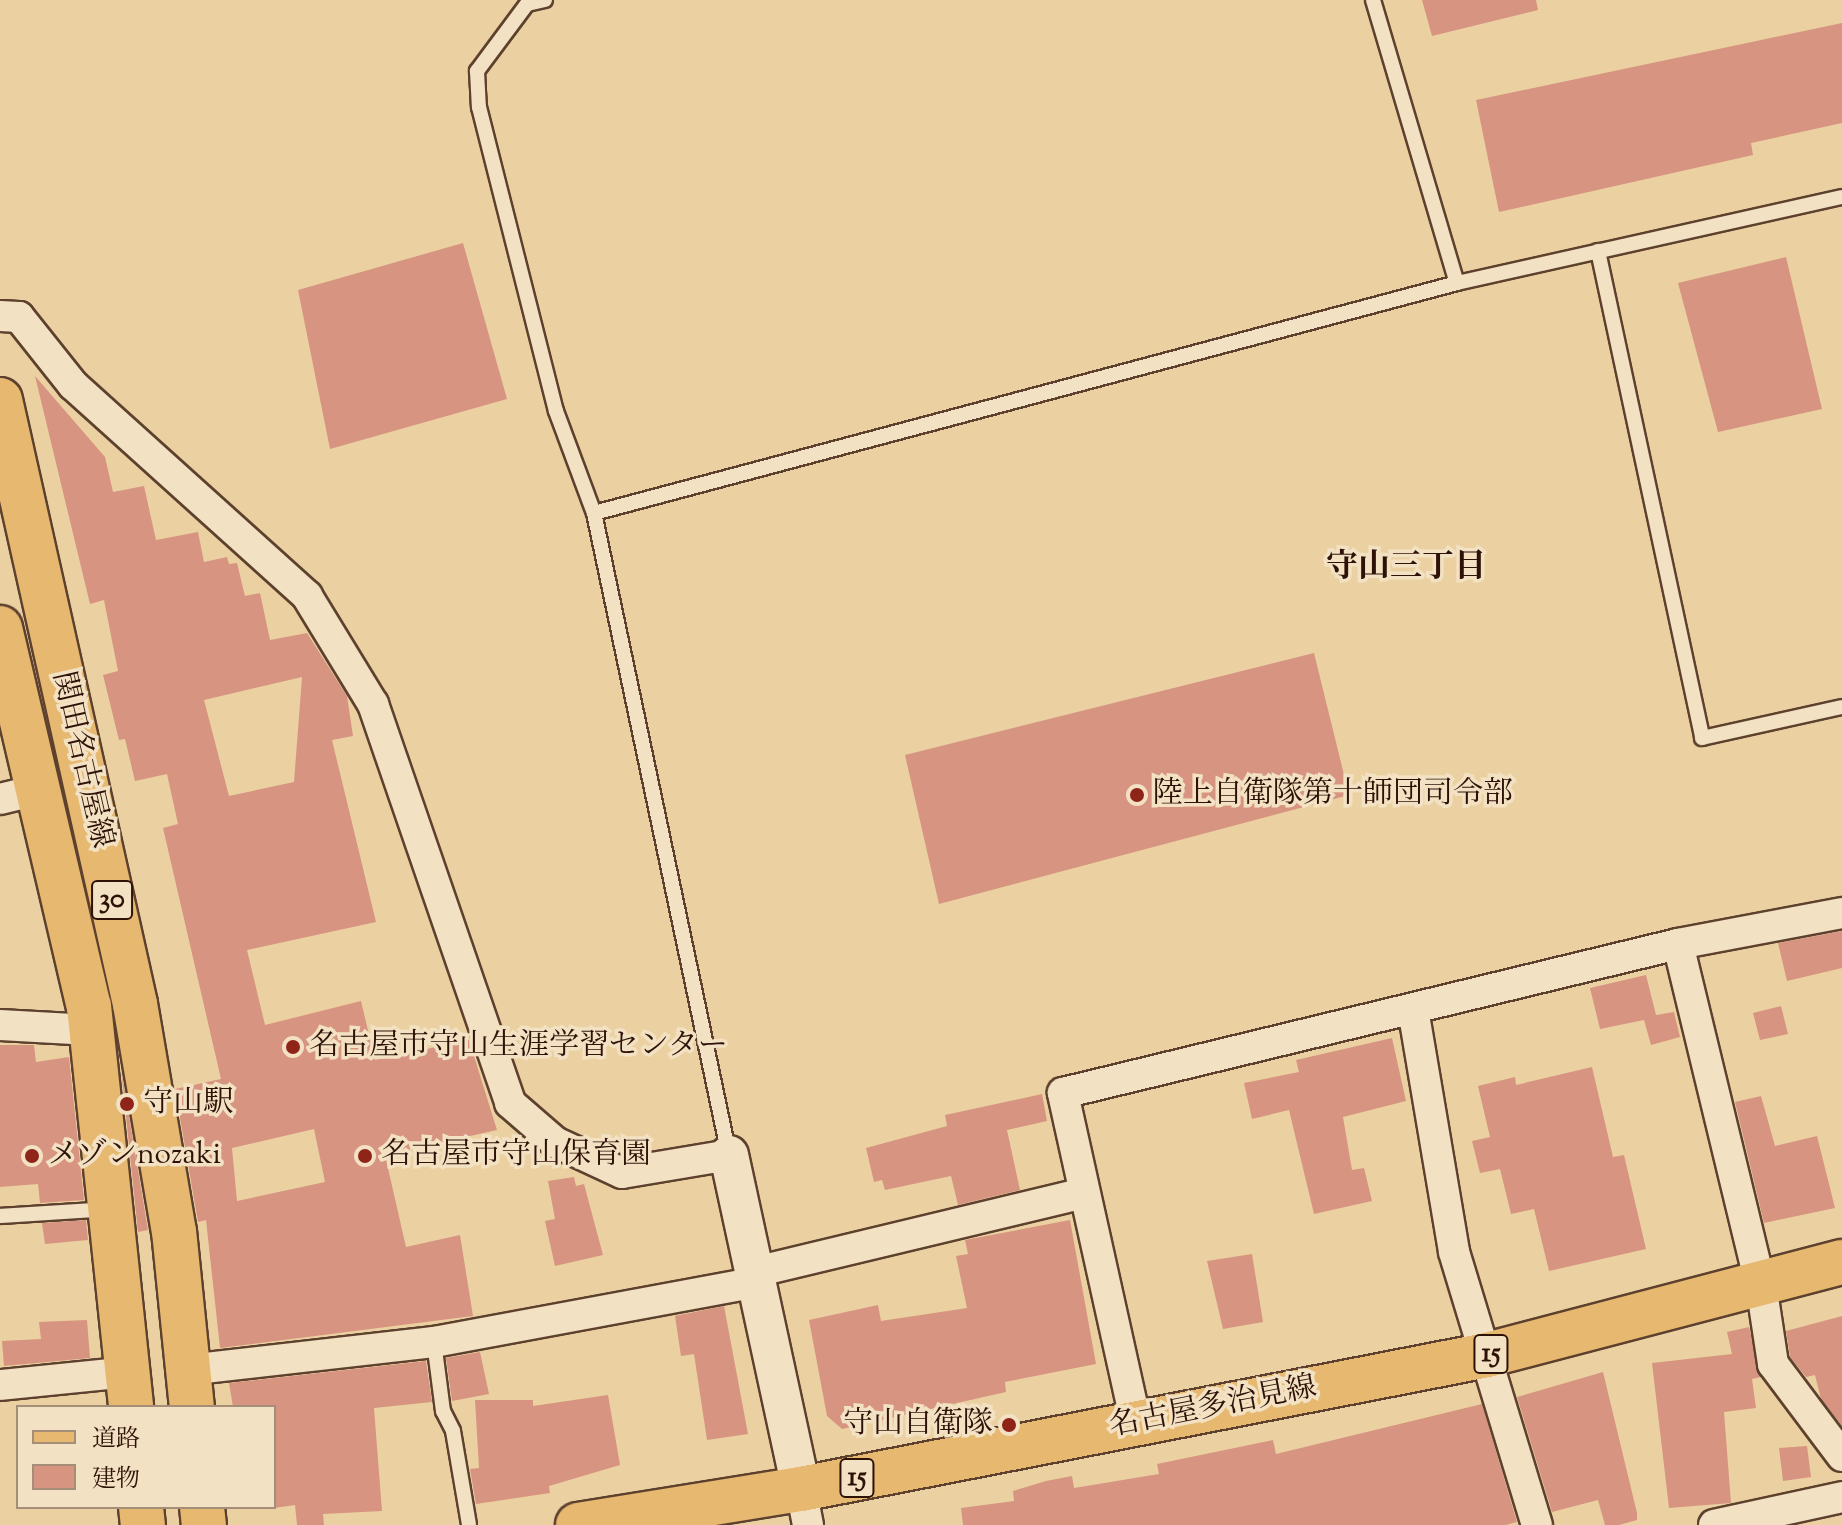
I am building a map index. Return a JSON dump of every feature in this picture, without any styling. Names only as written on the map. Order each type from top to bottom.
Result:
[{"type":"main road","name":"関田名古屋線","points":[[0,400],[135,1004],[174,1231],[190,1388]]},
{"type":"main road","name":"関田名古屋線","points":[[0,628],[20,794],[91,1030],[129,1389]]},
{"type":"main road","name":"名古屋多治見線","points":[[578,1525],[804,1507],[1136,1423],[1487,1355],[1842,1262]]},
{"type":"street","points":[[0,316],[19,317],[73,385],[307,596],[373,704],[510,1103],[555,1142],[622,1173],[729,1155],[804,1507]]},
{"type":"street","points":[[1136,1423],[1063,1093],[1678,944],[1842,913]]},
{"type":"street","points":[[1678,944],[1760,1283],[1773,1364],[1842,1456]]},
{"type":"street","points":[[1413,1009],[1454,1252],[1537,1525]]},
{"type":"street","points":[[0,1025],[91,1030]]},
{"type":"street","points":[[190,1388],[756,1277],[1084,1193]]},
{"type":"street","points":[[0,1385],[129,1389]]},
{"type":"street","points":[[1714,1525],[1842,1497]]},
{"type":"lane","points":[[545,0],[527,4],[477,71],[479,107],[556,411],[594,513],[729,1155]]},
{"type":"lane","points":[[1373,0],[1457,283]]},
{"type":"lane","points":[[594,513],[1457,283],[1842,197]]},
{"type":"lane","points":[[1598,251],[1702,738],[1842,707]]},
{"type":"lane","points":[[0,1216],[111,1208]]},
{"type":"lane","points":[[434,1342],[443,1411],[453,1431],[469,1525]]},
{"type":"building","points":[[1422,0],[1536,0],[1538,10],[1432,36]]},
{"type":"building","points":[[1842,23],[1842,123],[1751,143],[1753,155],[1499,212],[1476,100]]},
{"type":"building","points":[[463,243],[507,399],[330,449],[298,290]]},
{"type":"building","points":[[1786,257],[1822,409],[1718,432],[1678,283]]},
{"type":"building","points":[[35,376],[105,457],[113,492],[144,486],[156,540],[198,532],[204,562],[227,557],[229,564],[237,563],[245,596],[260,593],[270,640],[307,633],[347,696],[353,736],[332,740],[376,922],[247,950],[265,1025],[361,1001],[375,1060],[469,1040],[497,1130],[385,1155],[406,1247],[460,1235],[473,1316],[220,1348],[206,1220],[198,1222],[175,1089],[221,1079],[163,828],[178,824],[167,774],[135,781],[125,739],[119,740],[103,675],[118,671],[104,600],[90,604]],"holes":[[[302,677],[294,782],[229,796],[204,700]],[[314,1129],[325,1182],[237,1201],[232,1148]]]},
{"type":"building","points":[[1314,653],[1349,795],[939,904],[905,755]]},
{"type":"building","points":[[1842,931],[1842,968],[1787,981],[1778,943]]},
{"type":"building","points":[[1646,975],[1656,1015],[1674,1012],[1680,1037],[1651,1045],[1644,1020],[1600,1029],[1590,988]]},
{"type":"building","points":[[1781,1006],[1788,1034],[1760,1040],[1753,1013]]},
{"type":"building","points":[[1392,1038],[1406,1101],[1343,1117],[1352,1170],[1364,1168],[1372,1201],[1314,1214],[1289,1110],[1252,1119],[1244,1083],[1299,1072],[1296,1060]]},
{"type":"building","points":[[0,1045],[34,1045],[36,1062],[69,1057],[84,1200],[40,1203],[38,1184],[0,1187]]},
{"type":"building","points":[[1592,1067],[1613,1157],[1624,1155],[1646,1249],[1549,1271],[1534,1209],[1511,1214],[1500,1169],[1480,1173],[1472,1141],[1490,1137],[1478,1086],[1515,1077],[1516,1085]]},
{"type":"building","points":[[121,1068],[148,1230],[138,1232]]},
{"type":"building","points":[[1042,1094],[1047,1121],[1007,1130],[1020,1190],[958,1205],[951,1176],[885,1190],[882,1180],[874,1182],[866,1148],[947,1126],[945,1115]]},
{"type":"building","points":[[1761,1096],[1775,1146],[1817,1136],[1835,1208],[1764,1223],[1735,1102]]},
{"type":"building","points":[[574,1177],[576,1186],[584,1184],[603,1255],[555,1266],[545,1221],[555,1219],[548,1181]]},
{"type":"building","points":[[86,1220],[88,1240],[45,1244],[42,1223]]},
{"type":"building","points":[[1070,1220],[1096,1364],[1005,1382],[1006,1392],[842,1429],[827,1416],[809,1320],[878,1305],[881,1321],[967,1308],[956,1256],[968,1254],[965,1240]]},
{"type":"building","points":[[1252,1254],[1263,1322],[1223,1329],[1207,1261]]},
{"type":"building","points":[[724,1306],[748,1434],[707,1440],[694,1354],[681,1356],[675,1316]]},
{"type":"building","points":[[1842,1316],[1842,1426],[1821,1399],[1815,1375],[1806,1377],[1790,1357],[1786,1331]]},
{"type":"building","points":[[87,1320],[90,1358],[4,1366],[2,1341],[41,1339],[39,1322]]},
{"type":"building","points":[[1749,1327],[1761,1377],[1752,1379],[1756,1408],[1724,1412],[1731,1503],[1669,1508],[1652,1363],[1732,1354],[1727,1332]]},
{"type":"building","points":[[480,1352],[489,1394],[452,1401],[446,1358]]},
{"type":"building","points":[[426,1361],[432,1402],[374,1408],[382,1511],[323,1514],[324,1525],[297,1525],[295,1505],[276,1508],[276,1405],[233,1405],[229,1383]]},
{"type":"building","points":[[1603,1372],[1637,1513],[1637,1520],[1619,1525],[1605,1525],[1598,1500],[1552,1512],[1517,1397]]},
{"type":"building","points":[[608,1395],[620,1465],[549,1486],[550,1493],[476,1504],[470,1469],[479,1468],[475,1400],[533,1400],[533,1406]]},
{"type":"building","points":[[1482,1404],[1517,1522],[1506,1525],[963,1525],[961,1508],[1014,1501],[1013,1491],[1046,1481],[1072,1476],[1074,1488],[1159,1474],[1157,1464],[1273,1440],[1276,1454]]},
{"type":"building","points":[[1807,1446],[1811,1477],[1783,1481],[1779,1448]]},
{"type":"place","name":"陸上自衛隊第十師団司令部","points":[[1137,795]]},
{"type":"place","name":"名古屋市守山生涯学習センター","points":[[293,1047]]},
{"type":"place","name":"守山駅","points":[[127,1104]]},
{"type":"place","name":"メゾンnozaki","points":[[32,1156]]},
{"type":"place","name":"名古屋市守山保育園","points":[[365,1156]]},
{"type":"place","name":"守山自衛隊","points":[[1009,1425]]},
{"type":"district","name":"守山三丁目","points":[[1406,568]]}]
